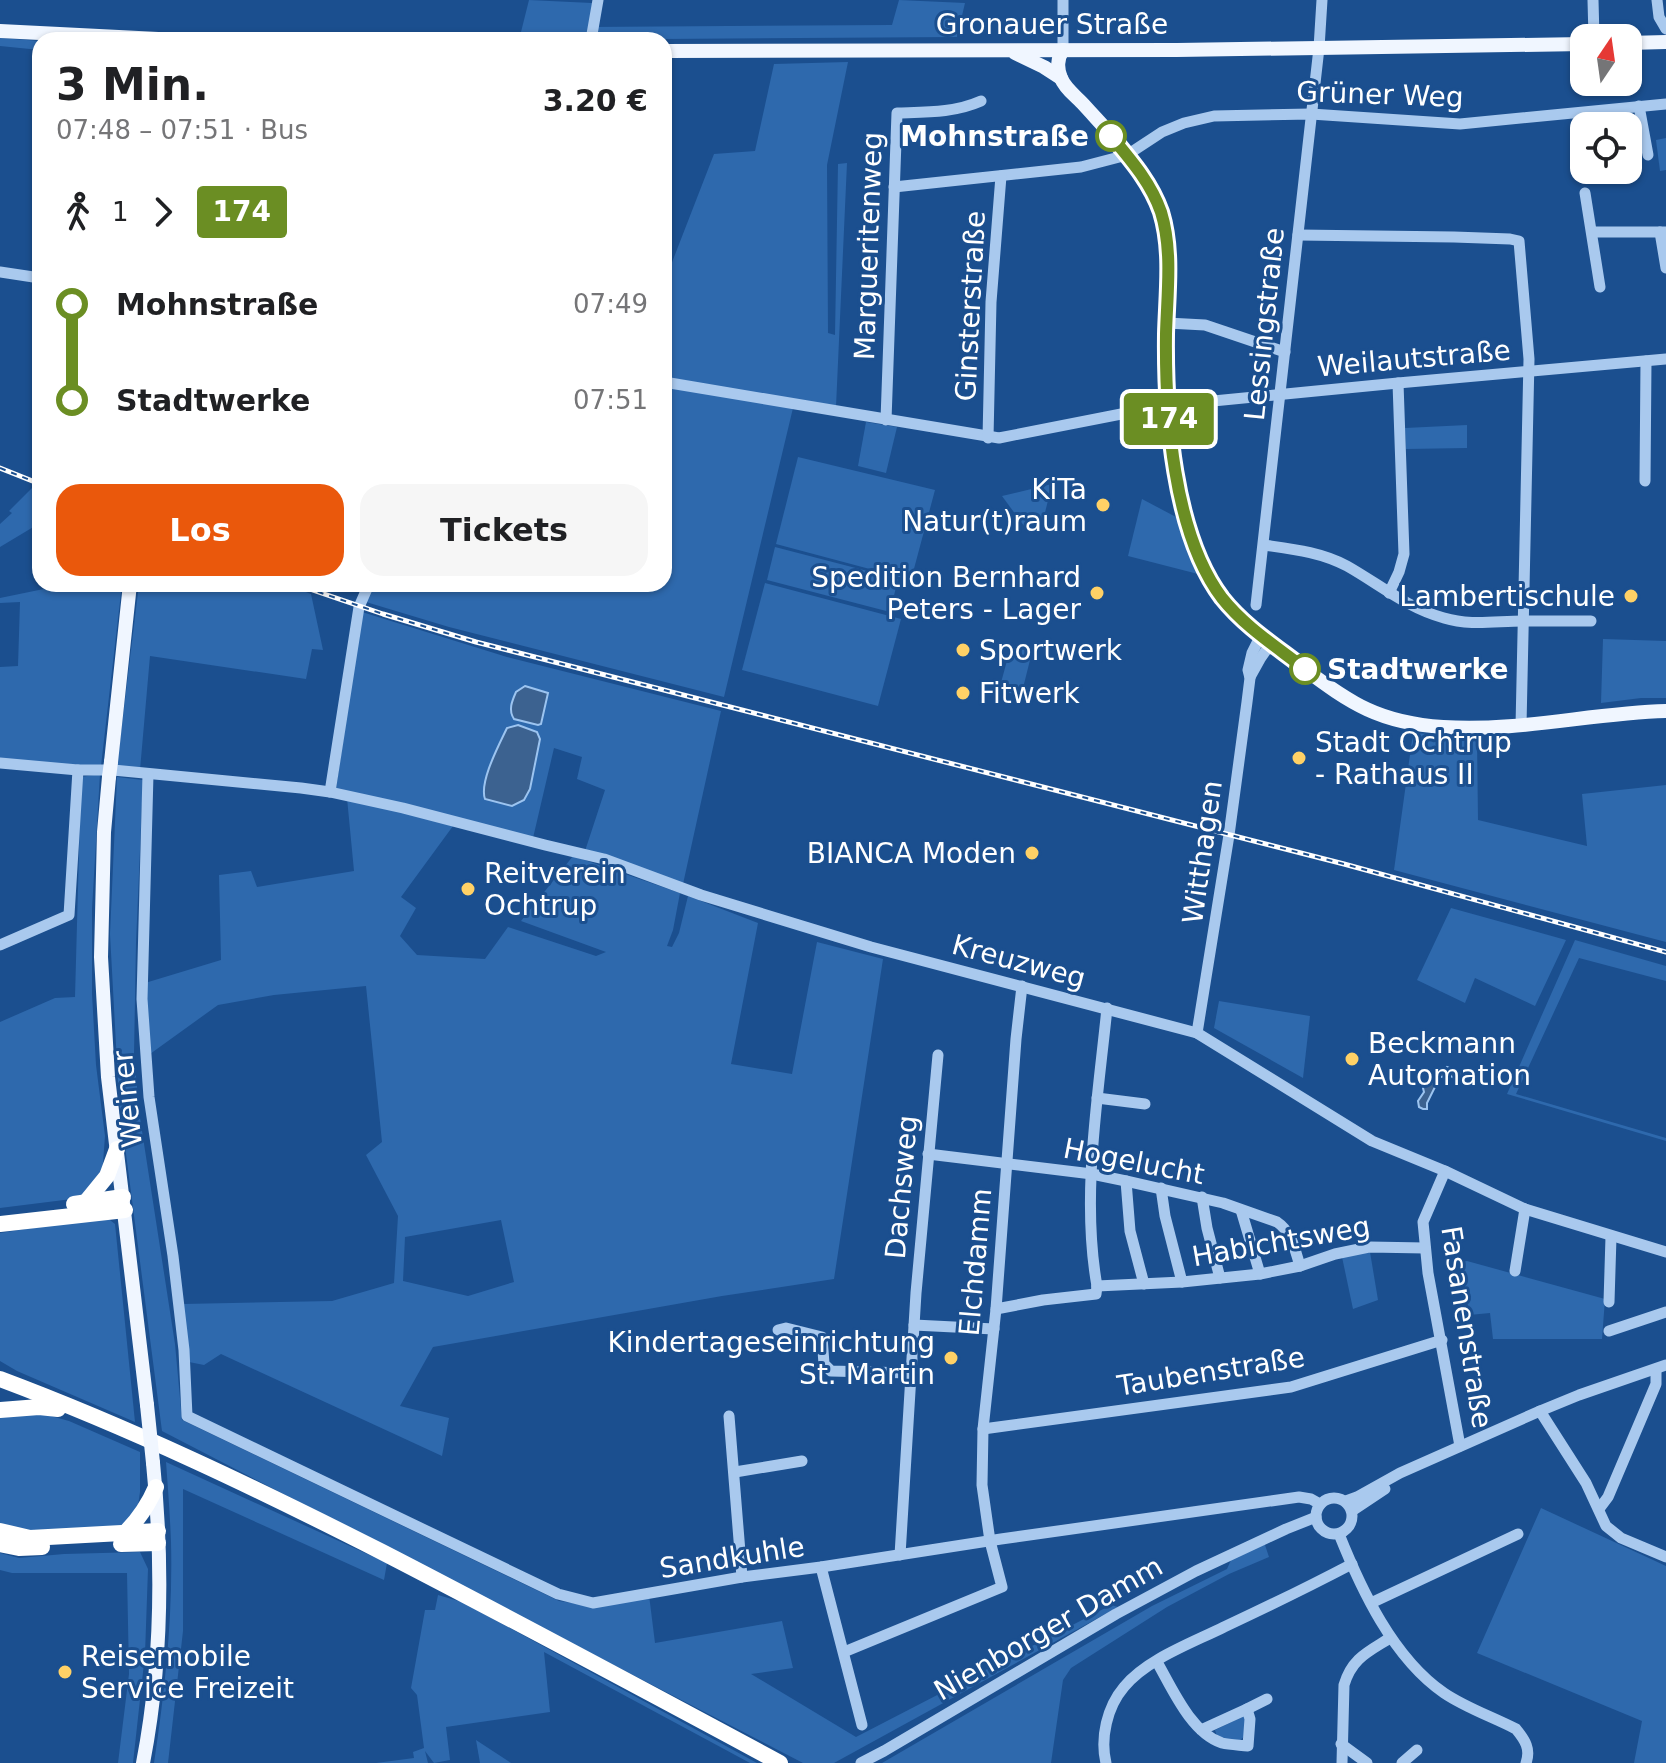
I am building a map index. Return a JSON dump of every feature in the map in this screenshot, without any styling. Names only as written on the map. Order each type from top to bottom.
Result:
[{"type":"highway","points":[[85,1203],[107,1176],[117,1149]]},
{"type":"highway","points":[[0,1214],[85,1203],[124,1203]]},
{"type":"highway","points":[[0,1224],[124,1203]]},
{"type":"highway","points":[[2,1379],[193,1461],[323,1522],[513,1619],[780,1763]]},
{"type":"highway","points":[[0,1410],[39,1407],[77,1411]]},
{"type":"highway","points":[[124,1534],[149,1504],[156,1487]]},
{"type":"highway","points":[[0,1531],[30,1538],[124,1534],[158,1537]]},
{"type":"highway","points":[[0,1544],[19,1548],[158,1537]]},
{"type":"main road","points":[[0,31],[32,33]]},
{"type":"main road","points":[[1642,43],[1666,42]]},
{"type":"main road","name":"Gronauer Straße","points":[[672,51],[1570,44]]},
{"type":"main road","points":[[1007,50],[1061,78]]},
{"type":"main road","points":[[1074,94],[1063,50],[1058,56],[1061,78],[1068,90],[1127,155],[1150,188],[1162,218],[1168,255],[1167,405],[1181,498],[1200,562],[1221,596],[1245,622],[1340,696],[1383,717],[1406,722],[1443,727],[1521,726],[1666,711]]},
{"type":"main road","points":[[129,592],[104,832],[101,957],[108,1077],[156,1487],[158,1642],[153,1702],[143,1763]]},
{"type":"street","points":[[592,32],[598,0]]},
{"type":"street","points":[[1063,0],[1063,50]]},
{"type":"street","name":"Lessingstraße","points":[[1256,605],[1322,0]]},
{"type":"street","points":[[1593,0],[1594,24]]},
{"type":"street","points":[[1657,0],[1659,17],[1666,29]]},
{"type":"street","name":"Margueritenweg","points":[[886,420],[897,113],[946,112],[981,101]]},
{"type":"street","name":"Grüner Weg","points":[[1127,155],[1162,132],[1214,116],[1311,114],[1460,124],[1666,104]]},
{"type":"street","points":[[1639,106],[1648,155]]},
{"type":"street","points":[[894,187],[1081,167],[1127,155]]},
{"type":"street","name":"Ginsterstraße","points":[[988,438],[991,302],[1001,176]]},
{"type":"street","points":[[1585,193],[1600,287]]},
{"type":"street","points":[[1592,232],[1663,232],[1666,268]]},
{"type":"street","points":[[1298,235],[1519,241],[1529,359],[1521,726]]},
{"type":"street","points":[[0,272],[32,277]]},
{"type":"street","points":[[1167,323],[1205,325],[1285,352]]},
{"type":"street","name":"Weilautstraße","points":[[672,383],[999,438],[1167,405],[1666,359]]},
{"type":"street","points":[[1645,481],[1646,361]]},
{"type":"street","points":[[1389,593],[1404,554],[1398,383]]},
{"type":"street","points":[[1264,545],[1317,554],[1345,564],[1389,593],[1442,618],[1465,623],[1591,621]]},
{"type":"street","points":[[0,763],[113,770],[330,792],[359,607],[366,592]]},
{"type":"street","name":"Witthagen","points":[[1197,1033],[1229,835],[1250,678],[1266,639]]},
{"type":"street","points":[[0,945],[69,915],[78,770]]},
{"type":"street","name":"Weiner","points":[[148,774],[142,999],[149,1097],[184,1350],[187,1416]]},
{"type":"street","name":"Kreuzweg","points":[[330,792],[604,859],[724,903],[871,947],[1197,1033],[1372,1141],[1525,1209],[1666,1252]]},
{"type":"street","name":"Elchdamm","points":[[844,1652],[1002,1587],[990,1541],[982,1485],[983,1429],[996,1309],[1022,986]]},
{"type":"street","points":[[1097,1286],[1091,1235],[1092,1174],[1107,1008]]},
{"type":"street","name":"Dachsweg","points":[[900,1555],[910,1373],[938,1055]]},
{"type":"street","points":[[1097,1098],[1145,1104]]},
{"type":"street","name":"Hogelucht","points":[[928,1154],[1092,1174],[1202,1197],[1277,1222],[1289,1234],[1300,1266]]},
{"type":"street","name":"Fasanenstraße","points":[[1445,1171],[1423,1222],[1460,1446]]},
{"type":"street","points":[[1126,1181],[1130,1231],[1144,1284]]},
{"type":"street","points":[[1161,1188],[1182,1282]]},
{"type":"street","points":[[1202,1197],[1220,1278]]},
{"type":"street","points":[[1515,1271],[1525,1209]]},
{"type":"street","points":[[1241,1210],[1260,1274]]},
{"type":"street","points":[[1609,1302],[1611,1237]]},
{"type":"street","name":"Habichtsweg","points":[[996,1309],[1096,1294],[1097,1286],[1260,1274],[1369,1247],[1425,1248]]},
{"type":"street","points":[[1609,1331],[1666,1312]]},
{"type":"street","points":[[914,1325],[994,1329]]},
{"type":"street","points":[[778,1330],[786,1328],[822,1337],[824,1364],[831,1371],[910,1373]]},
{"type":"street","name":"Taubenstraße","points":[[983,1429],[1291,1387],[1442,1340]]},
{"type":"street","points":[[1349,1506],[1405,1476],[1417,1466],[1460,1446],[1579,1395],[1661,1367]]},
{"type":"street","points":[[1599,1509],[1608,1497],[1661,1367]]},
{"type":"street","points":[[1540,1411],[1586,1483],[1606,1526],[1614,1534],[1666,1557]]},
{"type":"street","name":"Sandkuhle","points":[[187,1416],[558,1594],[593,1603],[742,1577],[1299,1497],[1320,1504]]},
{"type":"street","points":[[729,1416],[742,1577]]},
{"type":"street","points":[[735,1472],[802,1461]]},
{"type":"street","points":[[1329,1498],[1341,1498],[1349,1506],[1351,1524],[1339,1534],[1329,1533],[1318,1522],[1320,1504],[1329,1498]]},
{"type":"street","name":"Nienborger Damm","points":[[861,1763],[1116,1614],[1196,1571],[1262,1540],[1318,1522]]},
{"type":"street","points":[[1339,1534],[1390,1638],[1412,1665],[1443,1692],[1516,1729],[1528,1748],[1526,1763]]},
{"type":"street","points":[[1371,1603],[1518,1534]]},
{"type":"street","points":[[1106,1763],[1105,1729],[1112,1706],[1124,1687],[1143,1670],[1171,1653],[1352,1564]]},
{"type":"street","points":[[821,1567],[862,1725]]},
{"type":"street","points":[[1342,1763],[1347,1674],[1352,1664],[1390,1638]]},
{"type":"street","points":[[1157,1662],[1188,1716],[1201,1730],[1221,1743],[1248,1746],[1250,1719],[1247,1709]]},
{"type":"street","points":[[1201,1730],[1267,1699]]},
{"type":"street","points":[[1341,1744],[1367,1763]]},
{"type":"street","points":[[1402,1763],[1417,1750]]},
{"type":"shaded area","points":[[529,0],[592,3],[590,27],[892,25],[899,0],[965,3],[957,37],[672,39],[672,32],[521,32]]},
{"type":"shaded area","points":[[0,38],[32,40],[32,49],[0,46]]},
{"type":"shaded area","points":[[848,62],[827,165],[828,333],[835,335],[838,164],[847,163],[836,407],[672,378],[672,262],[714,154],[755,151],[774,64]]},
{"type":"shaded area","points":[[1666,138],[1666,170],[1660,171],[1656,140]]},
{"type":"shaded area","points":[[672,388],[793,408],[724,697],[449,627],[366,602],[370,592],[672,592]]},
{"type":"shaded area","points":[[866,422],[897,427],[886,473],[858,466]]},
{"type":"shaded area","points":[[1467,425],[1467,448],[1406,449],[1405,428]]},
{"type":"shaded area","points":[[798,457],[935,490],[911,580],[776,544]]},
{"type":"shaded area","points":[[1052,484],[1040,533],[1027,530],[1002,496]]},
{"type":"shaded area","points":[[32,488],[32,528],[0,547],[0,524],[12,513],[9,511]]},
{"type":"shaded area","points":[[1142,499],[1176,517],[1198,574],[1128,556]]},
{"type":"shaded area","points":[[775,547],[898,579],[890,612],[767,580]]},
{"type":"shaded area","points":[[765,583],[901,619],[878,706],[742,670]]},
{"type":"shaded area","points":[[32,591],[121,592],[101,766],[0,761],[0,667],[18,666],[20,602],[0,603],[0,598]]},
{"type":"shaded area","points":[[138,592],[311,594],[323,650],[312,649],[306,679],[150,656],[140,770],[117,766]]},
{"type":"shaded area","points":[[362,612],[507,657],[721,711],[683,884],[585,851],[605,790],[577,779],[582,757],[554,748],[533,838],[336,789]]},
{"type":"shaded area","points":[[1603,639],[1666,641],[1666,698],[1601,703]]},
{"type":"shaded area","points":[[1011,646],[1032,652],[1021,696],[999,690]]},
{"type":"shaded area","points":[[525,686],[548,693],[541,724],[512,716],[511,706],[516,692]]},
{"type":"shaded area","points":[[518,725],[537,732],[540,739],[530,789],[524,800],[512,806],[485,799],[484,792],[491,764],[507,728]]},
{"type":"shaded area","points":[[1413,733],[1477,737],[1478,820],[1587,846],[1582,794],[1666,785],[1666,942],[1394,870]]},
{"type":"shaded area","points":[[100,774],[92,909],[92,994],[96,1065],[105,1136],[102,1176],[80,1198],[0,1208],[0,1022],[55,998],[75,997],[81,777]]},
{"type":"shaded area","points":[[117,777],[143,780],[134,1055],[140,1118],[175,1344],[182,1420],[559,1601],[592,1606],[649,1595],[655,1643],[782,1621],[793,1668],[751,1674],[856,1737],[1111,1605],[1118,1607],[834,1763],[803,1763],[162,1431],[119,1100],[110,934]]},
{"type":"shaded area","points":[[347,798],[453,826],[401,897],[416,908],[400,936],[417,955],[485,959],[508,927],[596,956],[606,952],[521,921],[573,856],[680,893],[667,946],[672,947],[679,933],[688,896],[758,923],[731,1064],[792,1074],[817,942],[883,959],[834,1279],[433,1347],[400,1406],[449,1418],[442,1456],[221,1354],[204,1365],[189,1362],[183,1304],[332,1301],[394,1283],[398,1216],[366,1155],[382,1142],[366,986],[274,995],[218,1005],[150,1054],[145,983],[221,960],[219,875],[251,871],[257,887],[354,871]],"holes":[[[501,1220],[514,1282],[468,1296],[403,1281],[405,1237]]]},
{"type":"shaded area","points":[[1451,908],[1566,940],[1535,1006],[1475,978],[1465,1003],[1417,980]]},
{"type":"shaded area","points":[[1575,940],[1666,966],[1666,981],[1579,958],[1516,1094],[1666,1138],[1666,1141],[1507,1094]]},
{"type":"shaded area","points":[[1219,1001],[1310,1016],[1303,1078],[1214,1028]]},
{"type":"shaded area","points":[[1447,1067],[1465,1075],[1462,1081],[1448,1075],[1434,1079],[1435,1087],[1427,1109],[1419,1107],[1418,1101],[1430,1074],[1440,1074]]},
{"type":"shaded area","points":[[106,1217],[115,1224],[135,1422],[0,1361],[0,1233]]},
{"type":"shaded area","points":[[1370,1252],[1378,1300],[1353,1309],[1342,1257]]},
{"type":"shaded area","points":[[1462,1262],[1605,1299],[1602,1339],[1493,1339],[1490,1313],[1469,1315]]},
{"type":"shaded area","points":[[40,1413],[69,1421],[140,1452],[137,1512],[123,1526],[27,1532],[0,1527],[0,1418]]},
{"type":"shaded area","points":[[166,1462],[387,1563],[384,1580],[183,1489],[183,1631],[168,1763],[154,1763],[165,1681],[171,1597]]},
{"type":"shaded area","points":[[1541,1508],[1666,1566],[1666,1763],[1634,1763],[1642,1721],[1477,1653]]},
{"type":"shaded area","points":[[1264,1542],[1269,1557],[1167,1607],[1071,1668],[1063,1680],[1051,1763],[882,1763],[1152,1606],[1227,1569],[1231,1560]]},
{"type":"shaded area","points":[[140,1552],[148,1569],[145,1654],[133,1763],[118,1763],[129,1674],[127,1573],[12,1573],[0,1570],[0,1553],[19,1558]]},
{"type":"shaded area","points":[[438,1595],[462,1602],[757,1763],[750,1763],[544,1652],[550,1712],[446,1727],[450,1760],[434,1763],[425,1751],[428,1763],[376,1763],[414,1758],[413,1752],[424,1748],[417,1695],[411,1688],[425,1610],[435,1610]]},
{"type":"shaded area","points":[[1244,1716],[1245,1736],[1239,1741],[1217,1736],[1215,1730]]},
{"type":"shaded area","points":[[476,1740],[511,1763],[480,1763]]},
{"type":"railway","points":[[0,468],[32,481]]},
{"type":"railway","points":[[318,592],[476,642],[1344,864],[1666,952]]},
{"type":"bus line","name":"174","points":[[1111,136],[1150,188],[1165,231],[1168,255],[1167,405],[1183,508],[1195,550],[1233,611],[1305,669]]},
{"type":"place","name":"Mohnstraße","points":[[1111,136]]},
{"type":"place","name":"KiTa Natur(t)raum","points":[[1103,505]]},
{"type":"place","name":"Spedition Bernhard Peters - Lager","points":[[1097,593]]},
{"type":"place","name":"Lambertischule","points":[[1631,596]]},
{"type":"place","name":"Sportwerk","points":[[963,650]]},
{"type":"place","name":"Stadtwerke","points":[[1305,669]]},
{"type":"place","name":"Fitwerk","points":[[963,693]]},
{"type":"place","name":"Stadt Ochtrup - Rathaus II","points":[[1299,758]]},
{"type":"place","name":"BIANCA Moden","points":[[1032,853]]},
{"type":"place","name":"Reitverein Ochtrup","points":[[468,889]]},
{"type":"place","name":"Beckmann Automation","points":[[1352,1059]]},
{"type":"place","name":"Kindertageseinrichtung St. Martin","points":[[951,1358]]},
{"type":"place","name":"Reisemobile Service Freizeit","points":[[65,1672]]}]
